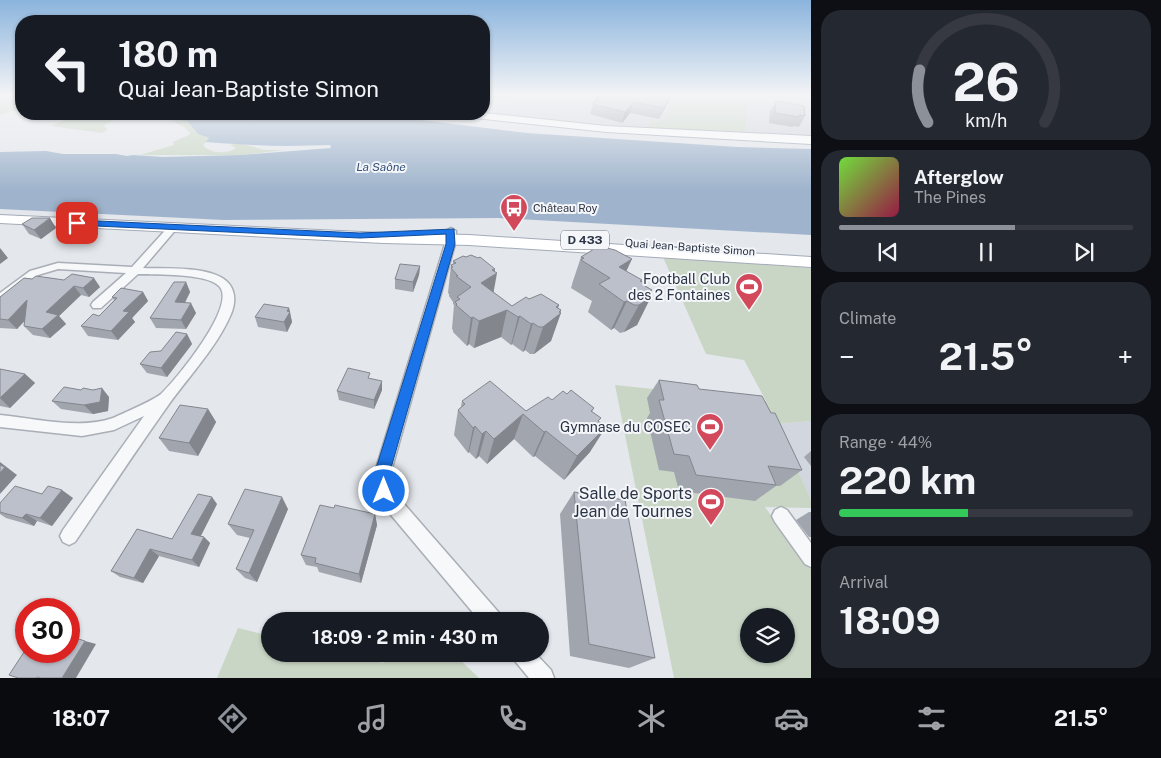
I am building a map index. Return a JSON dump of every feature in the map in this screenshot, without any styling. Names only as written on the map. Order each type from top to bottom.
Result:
[{"type":"main road","points":[[584,127],[811,140]]},
{"type":"main road","name":"Quai Jean-Baptiste Simon","points":[[0,219],[360,235],[383,238],[451,235],[811,255]]},
{"type":"main road","name":"Quai Jean-Baptiste Simon","points":[[451,235],[811,262]]},
{"type":"street","points":[[97,305],[135,271],[173,227]]},
{"type":"street","points":[[451,235],[382,475],[384,491],[392,503],[485,612]]},
{"type":"street","points":[[0,299],[24,280],[49,268],[58,266],[207,275],[224,283],[229,291],[229,302],[218,327],[164,399],[69,536]]},
{"type":"street","points":[[1,422],[82,430],[114,424],[164,399]]},
{"type":"street","points":[[780,516],[811,558]]},
{"type":"street","points":[[529,662],[543,678]]},
{"type":"shaded area","points":[[604,127],[653,127],[645,131]]},
{"type":"shaded area","points":[[746,127],[811,127],[811,138],[745,136]]},
{"type":"shaded area","points":[[811,421],[811,500],[777,424]]},
{"type":"green space","points":[[56,127],[105,127],[107,130],[102,133]]},
{"type":"green space","points":[[184,127],[192,127],[196,132],[210,139],[203,145],[214,152],[231,151],[235,147],[230,145],[239,143],[264,150],[284,150],[241,155],[140,155],[174,145],[173,142],[189,135],[190,133]]},
{"type":"green space","points":[[648,127],[746,127],[745,134],[647,128]]},
{"type":"green space","name":"Salle de Sports Jean de Tournes","points":[[663,257],[811,268],[811,421],[777,424],[811,500],[811,508],[765,507],[792,545],[811,561],[811,678],[674,678],[615,385],[766,401],[744,360],[706,354]]},
{"type":"green space","points":[[238,628],[261,634],[261,662],[462,662],[479,678],[217,678]]},
{"type":"water","name":"La Saône","points":[[192,127],[475,127],[527,133],[737,147],[811,149],[811,235],[498,218],[224,220],[0,209],[0,152],[46,151],[63,154],[116,154],[163,157],[241,155],[331,148],[330,145],[278,146],[206,142],[209,138],[198,134]]},
{"type":"building","points":[[32,218],[50,218],[34,230],[22,224]]},
{"type":"building","points":[[599,246],[615,250],[632,259],[619,267],[647,284],[645,286],[652,290],[650,291],[652,293],[649,295],[651,297],[639,305],[634,305],[627,301],[624,302],[599,284],[610,278],[581,260],[584,258],[581,257]]},
{"type":"building","points":[[463,256],[480,257],[495,269],[492,270],[497,273],[481,283],[512,306],[526,297],[529,299],[541,294],[559,305],[556,307],[561,310],[559,312],[561,313],[543,327],[531,324],[507,310],[479,321],[473,317],[471,318],[455,302],[460,299],[457,297],[471,287],[456,276],[458,276],[451,268],[453,267],[451,265],[456,263],[453,261]]},
{"type":"building","points":[[400,264],[420,266],[413,282],[395,279]]},
{"type":"building","points":[[72,274],[94,278],[83,288],[74,286],[46,312],[58,315],[42,329],[24,326],[27,300],[8,320],[0,319],[0,297],[24,278],[32,279],[36,276],[64,280]]},
{"type":"building","points":[[174,282],[186,282],[175,302],[191,303],[181,320],[150,318]]},
{"type":"building","points":[[121,288],[143,292],[123,311],[129,312],[111,331],[81,326],[93,314],[99,316],[117,298],[112,297]]},
{"type":"building","points":[[264,304],[289,308],[287,311],[290,312],[284,322],[255,317]]},
{"type":"building","points":[[176,332],[187,334],[161,368],[140,364],[150,352],[161,351]]},
{"type":"building","points":[[348,368],[370,373],[368,378],[382,381],[374,400],[337,391]]},
{"type":"building","points":[[0,369],[25,374],[0,398]]},
{"type":"building","name":"Gymnase du COSEC","points":[[659,380],[697,385],[699,389],[762,396],[771,413],[775,413],[802,470],[768,466],[776,485],[696,475],[689,456],[674,454],[659,400],[664,400]]},
{"type":"building","points":[[490,381],[526,411],[548,397],[552,400],[563,391],[567,394],[571,390],[594,408],[591,411],[601,418],[598,421],[606,427],[577,456],[523,414],[494,439],[486,431],[482,434],[475,426],[473,428],[458,410],[465,404],[462,401]]},
{"type":"building","points":[[64,387],[81,390],[83,388],[93,390],[102,388],[100,402],[84,405],[52,401]]},
{"type":"building","points":[[180,405],[208,409],[189,443],[159,438]]},
{"type":"building","points":[[0,465],[5,467],[0,473]]},
{"type":"building","points":[[15,486],[42,494],[48,486],[62,490],[40,518],[26,514],[22,518],[0,512],[0,503]]},
{"type":"building","points":[[245,489],[282,497],[249,573],[236,569],[254,530],[228,524]]},
{"type":"building","points":[[574,492],[625,500],[655,658],[589,644]]},
{"type":"building","points":[[198,494],[212,497],[191,534],[204,537],[192,560],[150,549],[134,578],[111,571],[137,529],[172,539]]},
{"type":"building","points":[[320,505],[334,508],[335,505],[375,514],[359,574],[315,563],[316,558],[301,555]]},
{"type":"building","points":[[80,639],[85,641],[80,649]]},
{"type":"building","points":[[17,663],[71,663],[62,678],[18,678],[9,675]]},
{"type":"place","name":"Château Roy","points":[[514,232]]},
{"type":"place","name":"Football Club des 2 Fontaines","points":[[749,311]]},
{"type":"place","name":"Gymnase du COSEC","points":[[710,451]]},
{"type":"place","name":"Salle de Sports Jean de Tournes","points":[[711,526]]},
{"type":"route","points":[[77,223],[360,235],[451,231],[450,244],[382,475],[384,491]]}]
